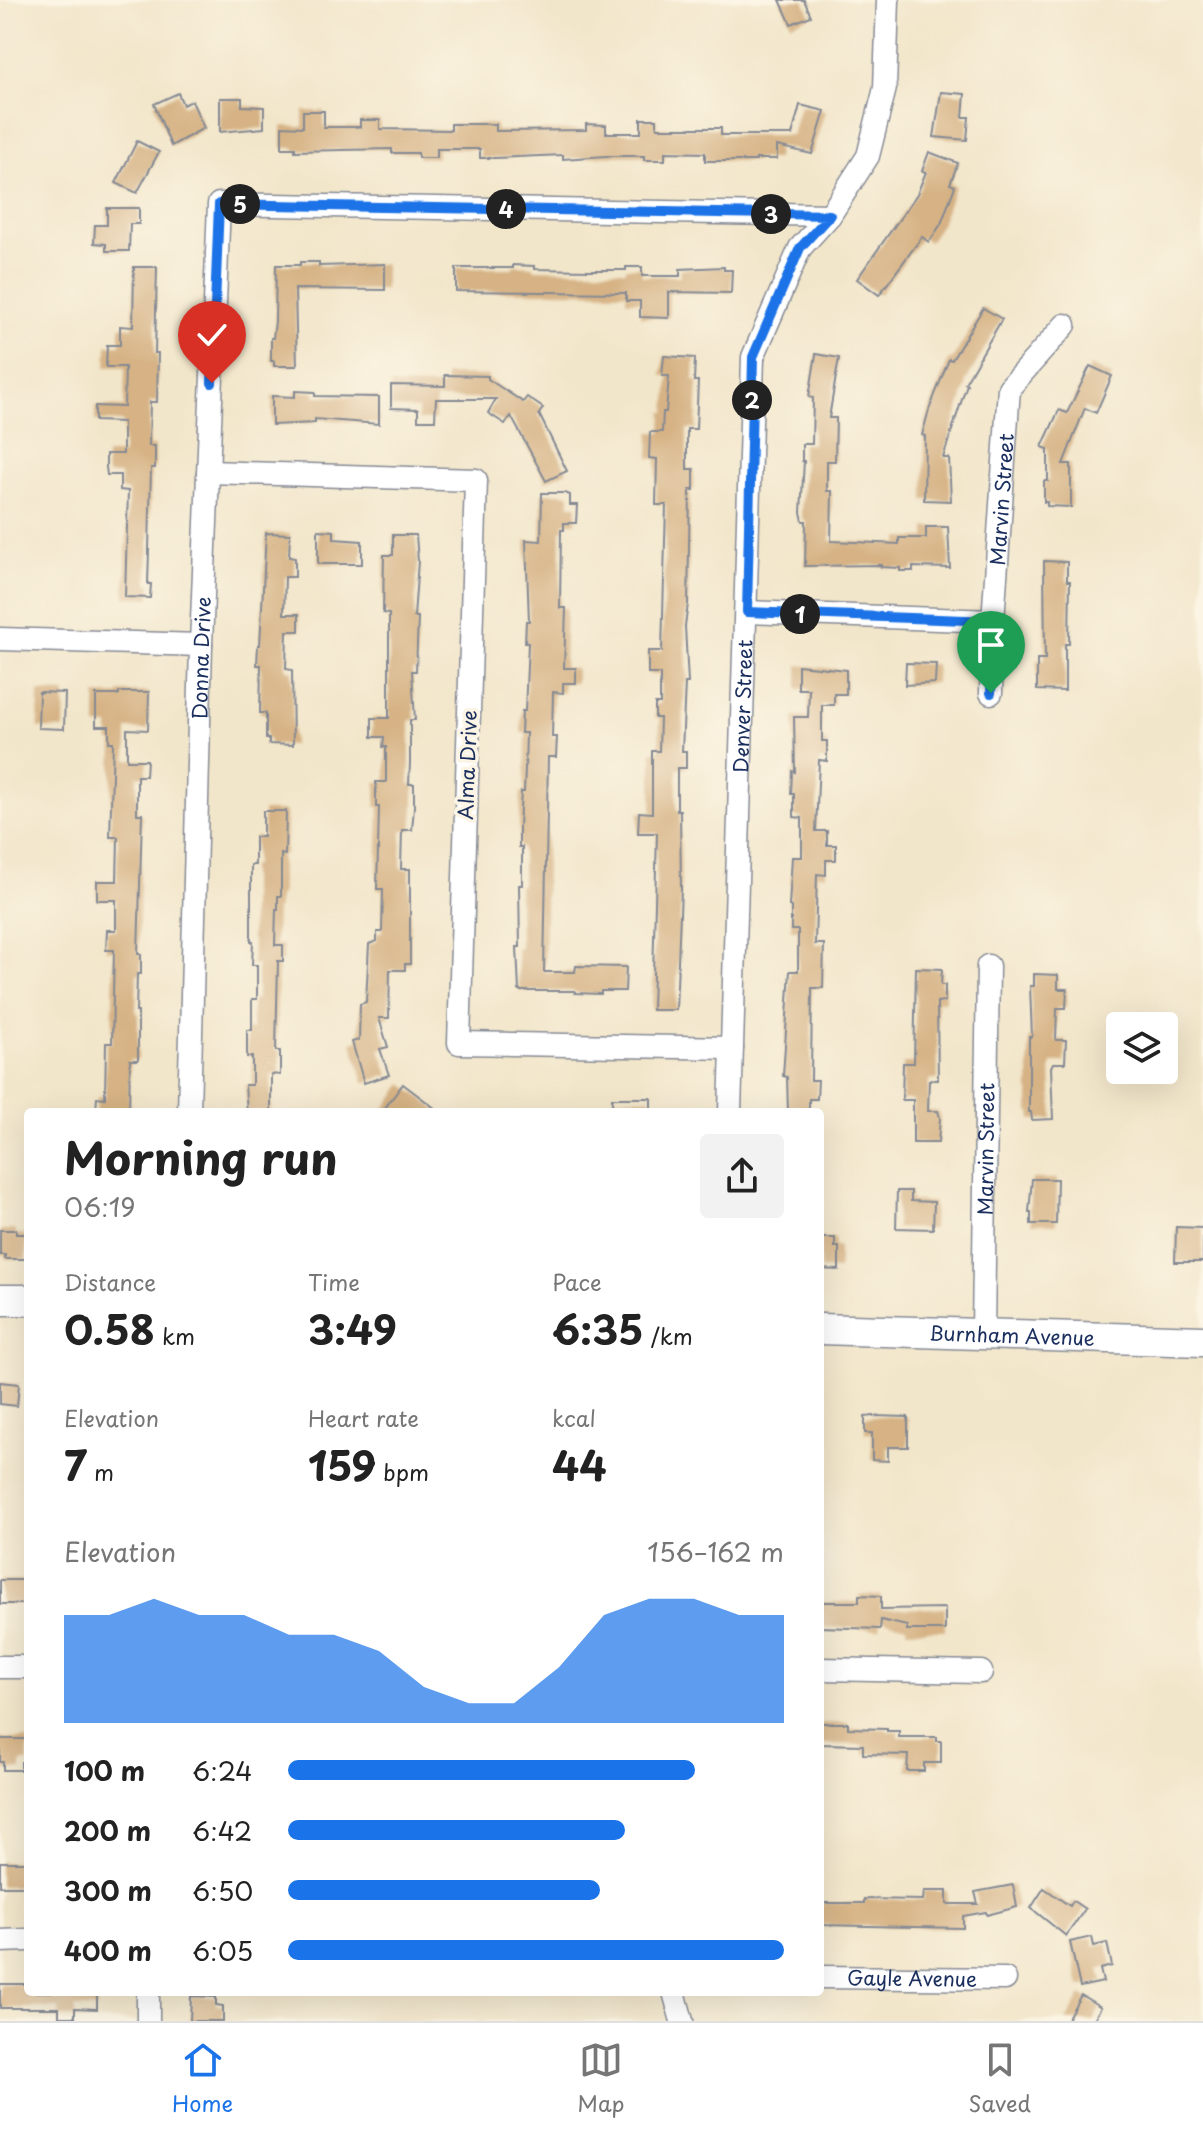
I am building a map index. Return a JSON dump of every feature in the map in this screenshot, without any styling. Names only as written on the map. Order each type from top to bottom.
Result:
[{"type":"street","name":"Denver Street","points":[[730,1108],[753,357],[800,248],[830,215],[868,156],[885,88],[888,0]]},
{"type":"street","name":"Donna Drive","points":[[189,1108],[201,645],[219,204],[830,215]]},
{"type":"street","name":"Marvin Street","points":[[991,693],[1009,388],[1065,325]]},
{"type":"street","name":"Alma Drive","points":[[208,472],[476,480],[459,1043],[732,1048]]},
{"type":"street","points":[[747,612],[993,621]]},
{"type":"street","points":[[0,639],[201,645]]},
{"type":"street","name":"Marvin Street","points":[[983,1333],[988,966]]},
{"type":"street","points":[[0,1300],[24,1300]]},
{"type":"street","name":"Burnham Avenue","points":[[824,1329],[1203,1341]]},
{"type":"street","points":[[0,1667],[24,1667]]},
{"type":"street","points":[[824,1669],[981,1672]]},
{"type":"street","points":[[0,1941],[24,1940]]},
{"type":"street","name":"Gayle Avenue","points":[[824,1977],[1005,1979]]},
{"type":"street","points":[[148,1996],[148,2021]]},
{"type":"street","points":[[675,1996],[682,2021]]},
{"type":"building","points":[[780,0],[804,0],[811,16],[791,24]]},
{"type":"building","points":[[941,92],[965,94],[963,117],[969,117],[967,140],[934,137]]},
{"type":"building","points":[[178,93],[183,105],[192,101],[204,128],[171,146],[154,104]]},
{"type":"building","points":[[220,98],[242,98],[242,106],[264,107],[264,128],[220,132]]},
{"type":"building","points":[[800,105],[825,111],[812,154],[777,146],[777,159],[756,161],[705,161],[705,153],[665,152],[665,160],[644,160],[644,156],[563,159],[563,155],[480,158],[480,149],[437,149],[437,158],[418,158],[418,153],[392,153],[392,149],[295,151],[295,148],[282,148],[282,126],[303,127],[303,111],[324,111],[324,127],[360,127],[360,120],[380,120],[380,129],[451,130],[451,124],[496,124],[496,131],[586,130],[586,124],[606,125],[606,133],[641,133],[641,119],[657,119],[657,128],[721,128],[721,135],[792,135]]},
{"type":"building","points":[[137,141],[159,152],[137,193],[116,183]]},
{"type":"building","points":[[929,152],[958,163],[950,184],[955,186],[941,224],[929,242],[922,237],[879,295],[857,279],[917,194],[926,172],[922,171]]},
{"type":"building","points":[[107,208],[139,208],[139,224],[130,224],[129,251],[106,251],[106,244],[94,243],[95,225],[107,225]]},
{"type":"building","points":[[300,262],[319,262],[319,266],[385,264],[385,290],[295,289],[297,366],[274,366],[274,361],[271,361],[271,338],[275,321],[276,265],[300,265]]},
{"type":"building","points":[[513,265],[534,266],[534,269],[590,270],[642,267],[642,276],[680,276],[680,269],[724,267],[724,270],[732,270],[731,293],[669,292],[669,318],[640,317],[640,301],[626,301],[626,293],[456,291],[456,268],[513,268]]},
{"type":"building","points":[[134,267],[157,267],[157,402],[150,402],[149,446],[155,446],[155,468],[151,468],[150,598],[125,597],[128,491],[120,490],[120,475],[107,475],[106,467],[106,454],[123,454],[123,422],[95,421],[95,406],[124,407],[125,367],[106,367],[107,345],[120,345],[120,326],[133,327]]},
{"type":"building","points":[[983,308],[1002,319],[965,383],[943,458],[949,458],[951,501],[924,500],[925,436],[922,435],[929,410],[949,359],[952,360]]},
{"type":"building","points":[[816,354],[839,358],[829,418],[836,418],[835,461],[827,461],[827,491],[832,491],[831,541],[899,544],[899,538],[926,538],[926,527],[948,527],[950,568],[913,567],[913,571],[900,571],[900,568],[881,565],[805,566],[806,521],[803,521],[801,512],[802,444],[812,444],[813,398],[809,397]]},
{"type":"building","points":[[664,356],[695,358],[694,381],[698,381],[696,429],[687,429],[687,469],[694,469],[694,490],[690,490],[685,626],[688,683],[685,683],[682,751],[686,751],[686,768],[677,768],[681,890],[676,1010],[652,1010],[657,833],[638,833],[639,812],[652,813],[652,751],[659,751],[660,718],[655,718],[655,704],[660,704],[660,674],[648,674],[648,651],[662,651],[666,505],[656,505],[657,459],[649,458],[650,432],[662,432],[663,412],[666,412],[669,376],[662,376]]},
{"type":"building","points":[[1090,366],[1112,376],[1096,413],[1085,408],[1063,464],[1071,464],[1071,507],[1047,506],[1044,502],[1044,481],[1048,481],[1048,449],[1042,447],[1059,410],[1067,413]]},
{"type":"building","points":[[445,375],[488,376],[488,379],[523,402],[527,397],[543,408],[539,414],[567,471],[546,481],[511,416],[505,424],[488,413],[496,399],[436,399],[435,420],[418,420],[418,409],[391,408],[391,385],[445,386]]},
{"type":"building","points":[[295,391],[315,392],[315,396],[379,397],[379,424],[315,419],[315,423],[272,425],[272,396],[295,397]]},
{"type":"building","points":[[542,493],[565,493],[570,495],[570,505],[577,505],[576,523],[564,523],[564,530],[561,530],[560,608],[566,608],[564,668],[576,668],[576,683],[563,683],[563,693],[553,692],[552,737],[557,737],[556,757],[548,757],[544,972],[575,972],[576,966],[626,967],[625,991],[601,991],[601,994],[519,991],[517,947],[520,947],[522,847],[519,847],[519,826],[521,792],[524,792],[526,733],[521,733],[522,711],[525,711],[526,621],[529,621],[526,540],[541,541]]},
{"type":"building","points":[[318,530],[334,531],[334,539],[362,541],[362,564],[318,564]]},
{"type":"building","points":[[266,533],[290,534],[289,557],[295,558],[295,577],[285,577],[284,614],[299,614],[299,631],[287,631],[286,669],[292,670],[293,745],[269,744],[269,739],[266,739],[266,713],[260,713],[261,665],[257,665]]},
{"type":"building","points":[[393,535],[416,535],[418,561],[414,617],[418,617],[416,671],[412,671],[415,720],[410,720],[409,784],[414,784],[414,807],[412,830],[402,830],[401,869],[410,869],[410,964],[405,964],[405,970],[390,970],[389,1018],[379,1018],[388,1047],[380,1049],[389,1075],[364,1083],[352,1042],[359,1040],[360,1004],[366,1002],[369,944],[377,941],[377,932],[382,932],[383,889],[377,889],[379,807],[376,807],[376,782],[386,782],[386,747],[383,747],[384,737],[372,737],[372,718],[389,718],[389,614],[383,613],[384,555],[393,555]]},
{"type":"building","points":[[1044,561],[1067,562],[1067,581],[1070,581],[1065,691],[1037,690],[1037,660],[1045,660]]},
{"type":"building","points":[[906,663],[936,664],[935,683],[905,685]]},
{"type":"building","points":[[798,665],[846,670],[846,694],[834,694],[834,705],[822,705],[822,741],[827,741],[827,761],[819,760],[816,831],[827,831],[827,845],[836,845],[836,860],[826,860],[826,875],[817,874],[815,944],[824,944],[823,988],[812,988],[811,1080],[818,1080],[817,1099],[809,1099],[809,1108],[788,1108],[787,1077],[783,1076],[790,971],[798,971],[798,930],[791,930],[789,906],[792,857],[802,857],[802,818],[794,817],[794,794],[791,794],[792,771],[795,772],[794,717],[808,717],[809,689],[798,689]]},
{"type":"building","points":[[39,692],[65,693],[64,729],[38,728]]},
{"type":"building","points":[[119,692],[149,692],[148,730],[127,729],[127,760],[147,760],[146,776],[137,776],[137,814],[142,814],[138,954],[141,954],[141,974],[137,974],[136,1012],[138,1060],[130,1060],[129,1108],[96,1108],[97,1097],[105,1098],[106,1043],[112,1043],[114,950],[106,950],[107,930],[116,930],[116,900],[97,900],[97,881],[117,881],[118,837],[110,837],[113,742],[109,742],[109,726],[96,726],[96,695],[119,695]]},
{"type":"building","points":[[263,811],[286,811],[285,855],[281,854],[281,896],[278,896],[276,909],[275,945],[283,945],[283,961],[278,961],[276,1051],[280,1051],[280,1075],[271,1074],[271,1108],[247,1108],[245,1085],[252,1085],[252,1057],[247,1057],[247,1030],[252,1030],[252,999],[257,999],[257,965],[252,965],[251,865],[255,865],[255,837],[263,837]]},
{"type":"building","points":[[916,968],[942,969],[941,985],[945,985],[945,1001],[937,1002],[938,1080],[929,1080],[928,1111],[938,1111],[940,1118],[938,1143],[913,1143],[913,1100],[902,1100],[903,1063],[914,1063]]},
{"type":"building","points":[[1034,974],[1058,975],[1058,989],[1067,989],[1066,1008],[1057,1008],[1056,1040],[1066,1040],[1065,1063],[1053,1063],[1051,1067],[1053,1119],[1032,1120],[1029,1112],[1029,1037],[1032,1037],[1030,986],[1034,986]]},
{"type":"building","points":[[403,1084],[435,1108],[385,1108]]},
{"type":"building","points":[[612,1098],[651,1098],[651,1108],[612,1108]]},
{"type":"building","points":[[1032,1179],[1057,1179],[1056,1224],[1031,1224]]},
{"type":"building","points":[[897,1191],[911,1191],[911,1201],[934,1202],[933,1229],[896,1228]]},
{"type":"building","points":[[1176,1227],[1203,1228],[1203,1262],[1175,1262]]},
{"type":"building","points":[[0,1230],[16,1230],[16,1234],[24,1234],[24,1259],[5,1259],[5,1255],[0,1255]]},
{"type":"building","points":[[824,1238],[835,1238],[835,1247],[839,1247],[839,1270],[824,1269]]},
{"type":"building","points":[[0,1382],[19,1384],[17,1406],[0,1404]]},
{"type":"building","points":[[865,1417],[908,1417],[908,1447],[888,1447],[888,1461],[872,1460],[872,1433],[865,1433]]},
{"type":"building","points":[[0,1580],[24,1580],[24,1604],[0,1604]]},
{"type":"building","points":[[859,1595],[881,1596],[881,1609],[945,1608],[945,1630],[907,1630],[907,1626],[881,1620],[880,1629],[824,1627],[824,1602],[859,1602]]},
{"type":"building","points":[[824,1723],[848,1723],[848,1728],[899,1731],[899,1737],[937,1737],[937,1741],[941,1741],[941,1763],[924,1763],[924,1771],[907,1771],[908,1755],[863,1754],[863,1745],[824,1744]]},
{"type":"building","points":[[0,1739],[24,1739],[21,1770],[3,1770],[3,1762],[0,1762]]},
{"type":"building","points":[[0,1862],[24,1862],[24,1886],[0,1886]]},
{"type":"building","points":[[1013,1885],[1017,1907],[987,1915],[986,1912],[963,1916],[963,1928],[824,1925],[824,1903],[864,1903],[864,1899],[923,1900],[924,1891],[947,1891],[947,1904],[978,1904],[975,1892]]},
{"type":"building","points":[[1044,1888],[1070,1906],[1073,1901],[1085,1909],[1066,1936],[1031,1908]]},
{"type":"building","points":[[1092,1937],[1094,1946],[1107,1943],[1112,1966],[1100,1969],[1103,1982],[1080,1987],[1070,1942]]},
{"type":"building","points":[[0,1984],[24,1984],[24,1996],[97,1996],[97,2009],[75,2008],[75,2017],[59,2017],[59,2008],[0,2008]]},
{"type":"building","points":[[1081,1995],[1101,2007],[1093,2021],[1066,2021]]},
{"type":"building","points":[[191,1996],[216,1997],[216,2005],[223,2006],[223,2021],[190,2021]]},
{"type":"route","points":[[212,383],[219,204],[830,215],[800,248],[753,357],[747,612],[993,621],[991,693]]}]
